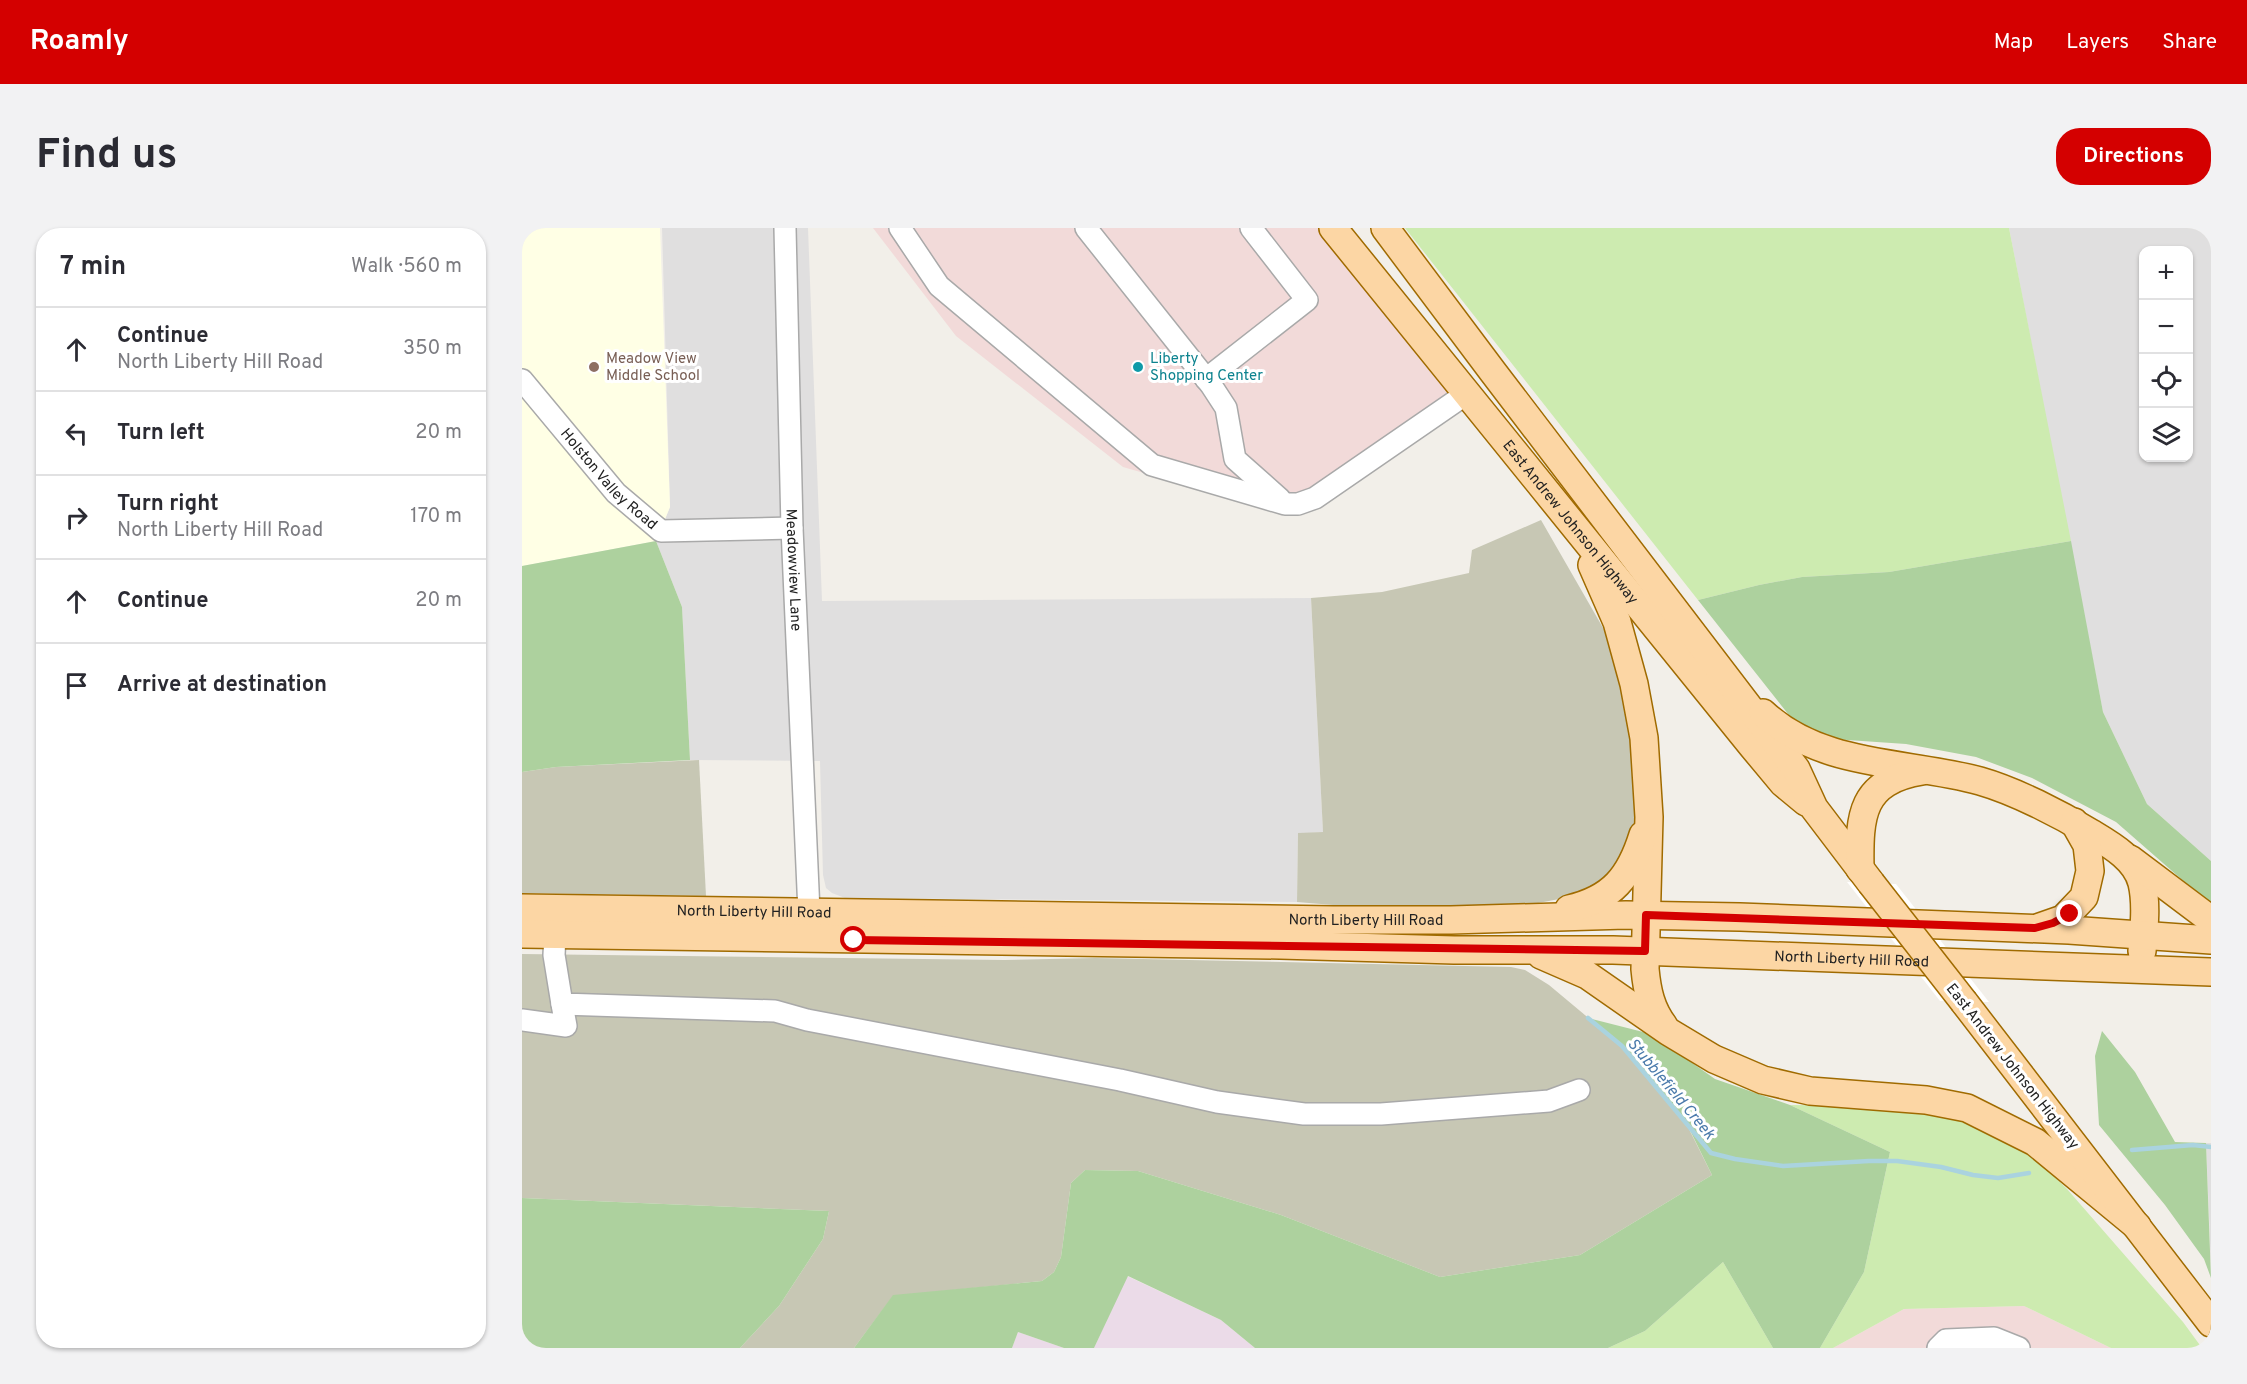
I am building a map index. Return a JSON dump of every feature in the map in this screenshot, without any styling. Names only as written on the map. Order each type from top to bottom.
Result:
[{"type":"main road","name":"East Andrew Johnson Highway","points":[[1333,228],[1775,774],[1814,808],[2211,1323]]},
{"type":"main road","name":"East Andrew Johnson Highway","points":[[1385,228],[1796,769],[1814,808]]},
{"type":"main road","points":[[1466,394],[1493,372]]},
{"type":"main road","points":[[1565,517],[1595,571],[1617,622],[1634,684],[1644,738],[1649,817],[1645,951],[1647,990],[1655,1014],[1669,1032]]},
{"type":"main road","points":[[1729,681],[1776,725],[1814,747],[1864,760],[1932,770],[1983,782],[2074,822],[2161,880],[2211,920]]},
{"type":"main road","points":[[1865,876],[1859,835],[1865,806],[1879,787],[1902,774],[1932,770]]},
{"type":"main road","points":[[1536,917],[1589,903],[1610,893],[1636,857],[1649,817]]},
{"type":"main road","points":[[2035,928],[2063,919],[2084,897],[2090,871],[2087,845],[2074,822]]},
{"type":"main road","points":[[2124,854],[2142,883],[2144,934],[2141,969]]},
{"type":"main road","name":"North Liberty Hill Road","points":[[522,908],[1333,920],[1451,920],[1646,915],[2035,928],[2211,940]]},
{"type":"main road","points":[[809,912],[810,939]]},
{"type":"main road","name":"North Liberty Hill Road","points":[[522,934],[1645,951],[1883,962],[2211,972]]},
{"type":"main road","points":[[1525,950],[1568,965],[1587,975],[1669,1032],[1714,1059],[1763,1080],[1810,1091],[1926,1100],[1967,1108],[2035,1142],[2137,1226]]},
{"type":"street","name":"Meadowview Lane","points":[[785,228],[792,528],[809,912]]},
{"type":"street","points":[[900,228],[939,286],[1152,465],[1285,504],[1298,504],[1315,498],[1466,394]]},
{"type":"street","points":[[1086,228],[1226,408],[1235,459],[1285,504]]},
{"type":"street","points":[[1206,380],[1307,300],[1251,228]]},
{"type":"street","name":"Holston Valley Road","points":[[522,380],[615,493],[661,531],[792,528]]},
{"type":"street","points":[[522,1020],[566,1026],[554,955],[555,935]]},
{"type":"street","points":[[562,1004],[775,1011],[807,1020],[1120,1080],[1218,1102],[1304,1113],[1381,1114],[1549,1101],[1579,1090]]},
{"type":"street","points":[[1938,1348],[1946,1340],[1994,1338],[2019,1348]]},
{"type":"shaded area","name":"Meadow View Middle School","points":[[522,228],[660,228],[670,507],[656,541],[522,566]]},
{"type":"shaded area","points":[[662,228],[808,228],[822,601],[1311,598],[1323,832],[1298,834],[1297,902],[845,898],[826,888],[823,875],[820,761],[690,760],[682,607],[656,541],[670,507]]},
{"type":"shaded area","name":"Liberty Shopping Center","points":[[873,228],[1334,228],[1466,394],[1317,508],[1206,491],[1123,467],[956,336]]},
{"type":"shaded area","points":[[2009,228],[2211,228],[2211,861],[2147,804],[2103,712]]},
{"type":"shaded area","points":[[1541,520],[1614,647],[1628,709],[1637,815],[1618,866],[1603,884],[1580,895],[1517,907],[1394,910],[1297,902],[1298,833],[1323,832],[1311,598],[1382,592],[1469,573],[1472,550]]},
{"type":"shaded area","points":[[699,760],[706,896],[522,893],[522,772],[556,767]]},
{"type":"shaded area","points":[[522,954],[1004,960],[1095,958],[1511,967],[1525,970],[1549,985],[1622,1046],[1684,1119],[1712,1175],[1580,1255],[1440,1277],[1281,1215],[1138,1171],[1085,1170],[1071,1183],[1061,1257],[1054,1272],[1042,1281],[893,1296],[854,1348],[740,1348],[779,1306],[823,1239],[829,1211],[522,1198]]},
{"type":"shaded area","points":[[2206,1143],[2211,1143],[2211,1265]]},
{"type":"shaded area","points":[[1127,1276],[1221,1320],[1255,1348],[1094,1348]]},
{"type":"shaded area","points":[[2024,1306],[2111,1348],[1833,1348],[1904,1309]]},
{"type":"shaded area","points":[[1018,1332],[1064,1348],[1012,1348]]},
{"type":"green space","points":[[1405,228],[2009,228],[2071,541],[1889,572],[1802,577],[1698,600]]},
{"type":"green space","points":[[656,541],[682,607],[690,760],[556,767],[522,772],[522,566]]},
{"type":"green space","points":[[2071,541],[2103,712],[2147,804],[2211,861],[2211,905],[2116,822],[2032,778],[1976,757],[1906,744],[1818,738],[1792,719],[1698,600],[1802,577],[1889,572]]},
{"type":"green space","points":[[1588,1018],[1651,1034],[1715,1079],[1790,1105],[1890,1152],[1864,1272],[1820,1348],[1773,1348],[1723,1262],[1645,1331],[1608,1348],[1255,1348],[1221,1320],[1128,1276],[1094,1348],[1064,1348],[1018,1332],[1012,1348],[854,1348],[893,1295],[1042,1281],[1054,1272],[1061,1257],[1071,1183],[1085,1170],[1138,1171],[1281,1215],[1440,1277],[1580,1255],[1712,1175],[1684,1118],[1622,1046]]},
{"type":"green space","points":[[2102,1031],[2135,1072],[2175,1142],[2206,1143],[2211,1278],[2204,1259],[2165,1205],[2099,1125],[2095,1056]]},
{"type":"green space","points":[[1790,1105],[1881,1106],[1973,1121],[2024,1147],[2067,1189],[2183,1322],[2202,1348],[2111,1348],[2024,1306],[1904,1309],[1833,1348],[1820,1348],[1864,1272],[1890,1152]]},
{"type":"green space","points":[[522,1198],[829,1211],[823,1239],[779,1306],[740,1348],[522,1348]]},
{"type":"green space","points":[[1723,1262],[1773,1348],[1608,1348],[1645,1331]]},
{"type":"pier","points":[[1847,882],[1896,884],[1989,1002],[1940,1001]]},
{"type":"waterway","name":"Stubblefield Creek","points":[[1588,1018],[1622,1046],[1711,1153],[1783,1166],[1897,1161],[1998,1178],[2029,1173]]},
{"type":"waterway","name":"Stubblefield Creek","points":[[2132,1150],[2193,1145],[2211,1147]]},
{"type":"place","name":"Meadow View Middle School","points":[[594,367]]},
{"type":"place","name":"Liberty Shopping Center","points":[[1138,367]]},
{"type":"route","points":[[854,940],[1645,951],[1646,915],[2035,928],[2053,923],[2070,914]]}]
